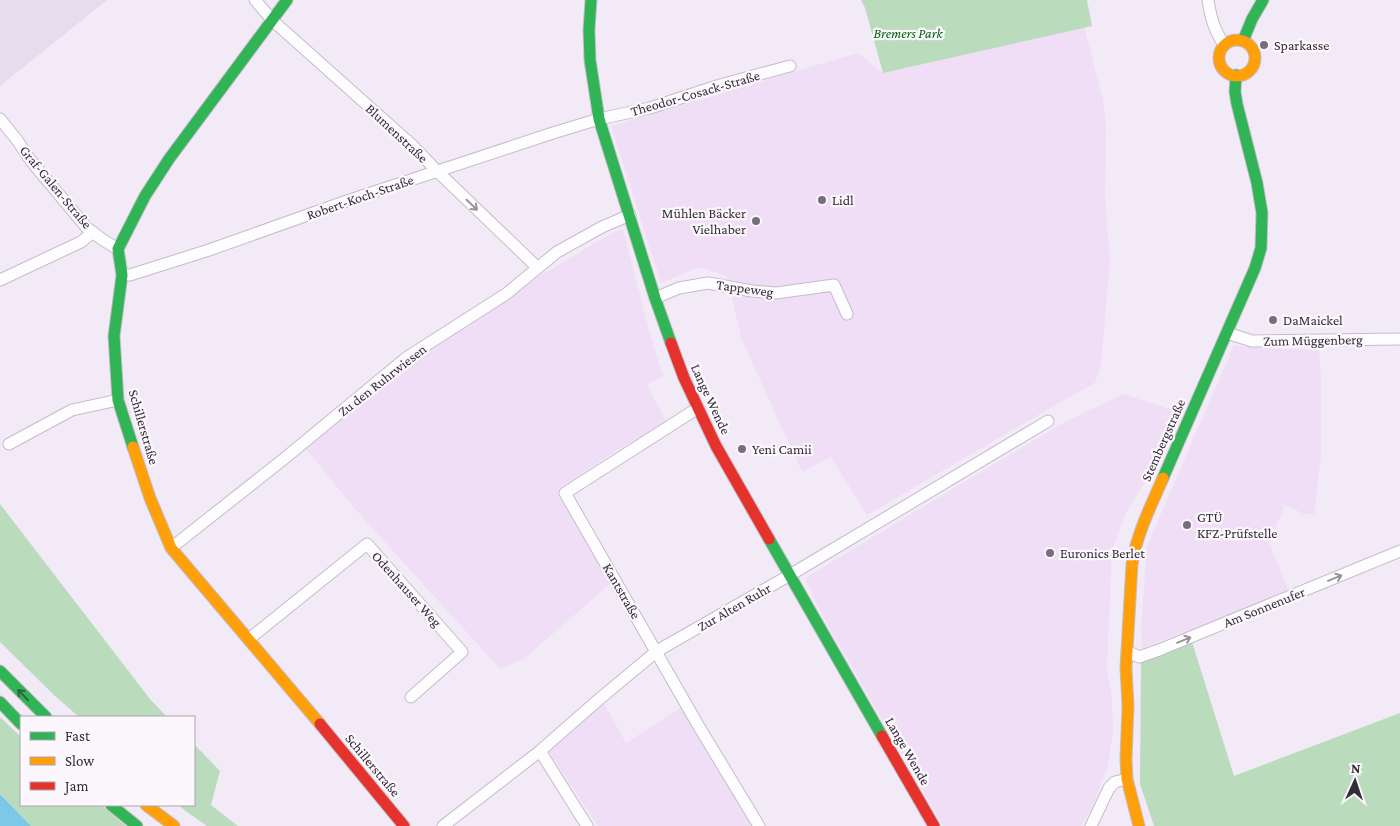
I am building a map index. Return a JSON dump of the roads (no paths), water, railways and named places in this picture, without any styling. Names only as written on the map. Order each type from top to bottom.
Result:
[{"type":"main road","points":[[118,249],[145,196],[169,159],[287,0]]},
{"type":"main road","name":"Lange Wende","points":[[591,0],[588,34],[589,59],[599,119],[656,298],[684,378],[734,477],[934,826]]},
{"type":"main road","points":[[1243,41],[1248,26],[1263,0]]},
{"type":"main road","points":[[1232,41],[1243,41],[1253,51],[1254,64],[1243,74],[1228,73],[1221,66],[1220,51],[1224,45],[1232,41]]},
{"type":"main road","name":"Stembergstraße","points":[[1139,826],[1127,779],[1127,651],[1132,557],[1139,533],[1255,268],[1261,248],[1262,213],[1256,177],[1237,104],[1235,92],[1236,75]]},
{"type":"main road","name":"Schillerstraße","points":[[118,249],[122,274],[114,336],[118,400],[150,498],[171,548],[404,826]]},
{"type":"main road","points":[[0,671],[45,716]]},
{"type":"main road","points":[[0,702],[20,723]]},
{"type":"main road","points":[[112,806],[137,826]]},
{"type":"main road","points":[[147,806],[174,826]]},
{"type":"street","name":"Blumenstraße","points":[[255,0],[272,20],[412,145],[538,268]]},
{"type":"street","points":[[1208,0],[1211,18],[1224,45]]},
{"type":"street","name":"Theodor-Cosack-Straße","points":[[599,119],[650,108],[720,85],[790,66]]},
{"type":"street","name":"Robert-Koch-Straße","points":[[122,274],[130,274],[202,252],[347,201],[599,119]]},
{"type":"street","name":"Graf-Galen-Straße","points":[[0,120],[18,140],[31,161],[87,228],[118,249]]},
{"type":"street","name":"Zu den Ruhrwiesen","points":[[171,548],[285,458],[406,358],[506,294],[557,252],[602,227],[630,215]]},
{"type":"street","points":[[0,280],[82,242],[92,232]]},
{"type":"street","name":"Tappeweg","points":[[656,298],[679,288],[708,283],[752,291],[776,293],[834,285],[847,314]]},
{"type":"street","name":"Zum Müggenberg","points":[[1227,333],[1252,341],[1400,339]]},
{"type":"street","points":[[9,444],[72,410],[118,400]]},
{"type":"street","name":"Kantstraße","points":[[698,408],[565,492],[698,725],[760,826]]},
{"type":"street","name":"Zur Alten Ruhr","points":[[443,826],[540,751],[657,651],[790,575],[1048,421]]},
{"type":"street","name":"Odenhauser Weg","points":[[249,639],[367,544],[462,652],[411,697]]},
{"type":"street","name":"Am Sonnenufer","points":[[1127,651],[1139,657],[1159,650],[1400,551]]},
{"type":"street","points":[[540,751],[587,826]]},
{"type":"street","points":[[1091,826],[1109,788],[1115,782],[1127,779]]},
{"type":"water","points":[[0,794],[31,826],[0,826]]},
{"type":"place","name":"Sparkasse","points":[[1264,45]]},
{"type":"place","name":"Lidl","points":[[822,200]]},
{"type":"place","name":"Mühlen Bäcker Vielhaber","points":[[756,221]]},
{"type":"place","name":"DaMaickel","points":[[1273,320]]},
{"type":"place","name":"Yeni Camii","points":[[742,449]]},
{"type":"place","name":"GTÜ KFZ-Prüfstelle","points":[[1187,525]]},
{"type":"place","name":"Euronics Berlet","points":[[1050,553]]},
{"type":"park label","name":"Bremers Park","points":[[908,33]]}]
